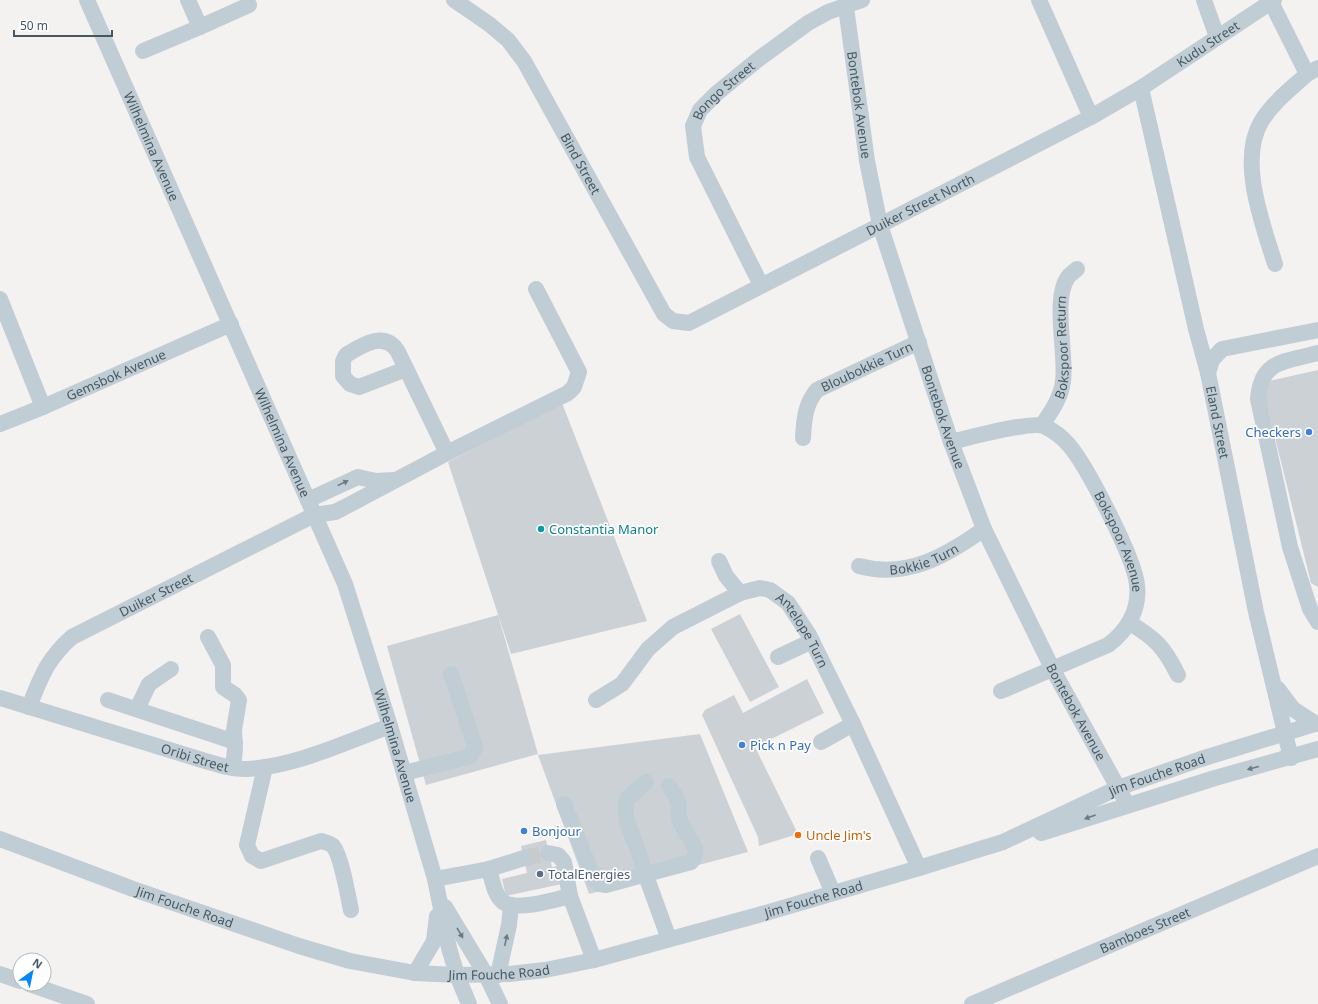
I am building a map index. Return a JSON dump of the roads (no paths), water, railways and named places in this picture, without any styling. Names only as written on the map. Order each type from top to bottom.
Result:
[{"type":"street","name":"Wilhelmina Avenue","points":[[87,0],[345,584],[404,772],[438,889],[447,940],[457,975],[469,1004]]},
{"type":"street","points":[[188,0],[200,27]]},
{"type":"street","name":"Bind Street","points":[[454,0],[489,24],[508,40],[524,61],[664,314],[679,322],[689,323],[699,319]]},
{"type":"street","name":"Bongo Street","points":[[761,285],[697,156],[693,126],[700,110],[717,93],[760,58],[808,23],[845,3],[862,0]]},
{"type":"street","points":[[1039,0],[1091,117]]},
{"type":"street","points":[[1204,0],[1217,37]]},
{"type":"street","points":[[1273,1],[1313,71],[1272,106],[1260,124],[1254,140],[1251,172],[1256,201],[1275,264]]},
{"type":"street","name":"Kudu Street","points":[[1141,88],[1273,1]]},
{"type":"street","name":"Bontebok Avenue","points":[[845,3],[867,161],[880,225],[951,442],[984,529],[1053,670],[1127,804]]},
{"type":"street","points":[[143,51],[249,5]]},
{"type":"street","name":"Duiker Street North","points":[[699,319],[761,285],[1091,117],[1141,88]]},
{"type":"street","name":"Eland Street","points":[[1141,88],[1196,329],[1208,373],[1256,612],[1291,758]]},
{"type":"street","name":"Bokspoor Return","points":[[1042,426],[1060,396],[1063,380],[1060,337],[1064,284],[1068,277],[1077,269]]},
{"type":"street","name":"Duiker Street","points":[[29,707],[48,662],[72,637],[314,515],[338,511],[447,453],[568,393],[574,387],[578,379],[579,372],[536,289]]},
{"type":"street","points":[[0,298],[43,408]]},
{"type":"street","name":"Gemsbok Avenue","points":[[0,424],[43,408],[231,324]]},
{"type":"street","points":[[1196,329],[1222,349]]},
{"type":"street","points":[[1208,373],[1212,360],[1222,349],[1318,330]]},
{"type":"street","name":"Bloubokkie Turn","points":[[803,438],[804,421],[809,399],[817,390],[919,342]]},
{"type":"street","points":[[1318,353],[1273,365],[1267,370],[1261,380],[1258,399],[1290,547],[1310,609],[1318,622]]},
{"type":"street","points":[[406,369],[447,453]]},
{"type":"street","points":[[951,442],[1004,429],[1042,426]]},
{"type":"street","name":"Bokspoor Avenue","points":[[1000,691],[1053,670],[1108,645],[1119,637],[1130,623],[1135,607],[1138,587],[1128,555],[1086,471],[1068,444],[1042,426]]},
{"type":"street","points":[[308,500],[358,477],[376,481],[396,480]]},
{"type":"street","name":"Bokkie Turn","points":[[859,566],[876,570],[896,570],[917,566],[961,545],[984,529]]},
{"type":"street","points":[[719,561],[726,576],[740,593]]},
{"type":"street","name":"Antelope Turn","points":[[596,700],[622,684],[648,649],[668,631],[706,609],[740,593],[760,588],[770,590],[780,596],[794,611],[812,641],[853,724],[919,868]]},
{"type":"street","points":[[1130,623],[1155,640],[1167,653],[1178,675]]},
{"type":"street","points":[[208,636],[222,666],[223,687],[235,695],[239,700],[234,730],[235,742],[233,768]]},
{"type":"street","points":[[778,657],[812,641]]},
{"type":"street","points":[[137,709],[149,684],[171,669]]},
{"type":"street","points":[[404,772],[468,757],[474,752],[475,747],[451,674]]},
{"type":"street","points":[[1273,681],[1281,695],[1293,709],[1317,723]]},
{"type":"street","name":"Oribi Street","points":[[0,698],[202,760],[246,770],[277,765],[390,726]]},
{"type":"street","points":[[108,700],[235,742]]},
{"type":"street","name":"Jim Fouche Road","points":[[1003,842],[1118,788],[1201,759],[1317,723]]},
{"type":"street","points":[[821,742],[853,724]]},
{"type":"street","name":"Jim Fouche Road","points":[[0,839],[133,889],[299,946],[350,961],[415,972],[457,975],[492,975],[545,970],[594,960],[833,893],[1003,842],[1030,836],[1080,821],[1127,804],[1318,749]]},
{"type":"street","points":[[265,767],[247,845],[252,856],[262,861],[321,841],[328,843],[333,846],[339,859],[351,910]]},
{"type":"street","points":[[646,782],[631,793],[625,804],[632,837],[640,855],[669,939]]},
{"type":"street","points":[[564,804],[590,870],[597,882],[606,885],[645,873],[691,862],[695,856],[695,849],[692,840],[679,820],[678,801],[669,786]]},
{"type":"street","points":[[548,853],[558,855],[564,862],[570,896],[594,960]]},
{"type":"street","name":"Bamboes Street","points":[[972,1004],[1318,856]]},
{"type":"street","points":[[415,972],[426,955],[436,933],[438,889],[489,869],[524,858]]},
{"type":"street","points":[[818,858],[833,893]]},
{"type":"street","points":[[489,869],[495,889],[502,901],[511,906],[551,902],[570,896]]},
{"type":"street","name":"Wilhelmina Avenue","points":[[438,889],[492,975],[500,1004]]},
{"type":"street","points":[[492,975],[509,925],[511,906]]},
{"type":"street","points":[[0,974],[12,978]]},
{"type":"street","points":[[52,992],[87,1004]]},
{"type":"tunnel","points":[[524,858],[548,853]]},
{"type":"place","name":"Checkers","points":[[1309,432]]},
{"type":"place","name":"Constantia Manor","points":[[541,529]]},
{"type":"place","name":"Pick n Pay","points":[[742,745]]},
{"type":"place","name":"Bonjour","points":[[524,831]]},
{"type":"place","name":"Uncle Jim's","points":[[798,835]]},
{"type":"place","name":"TotalEnergies","points":[[540,874]]}]
